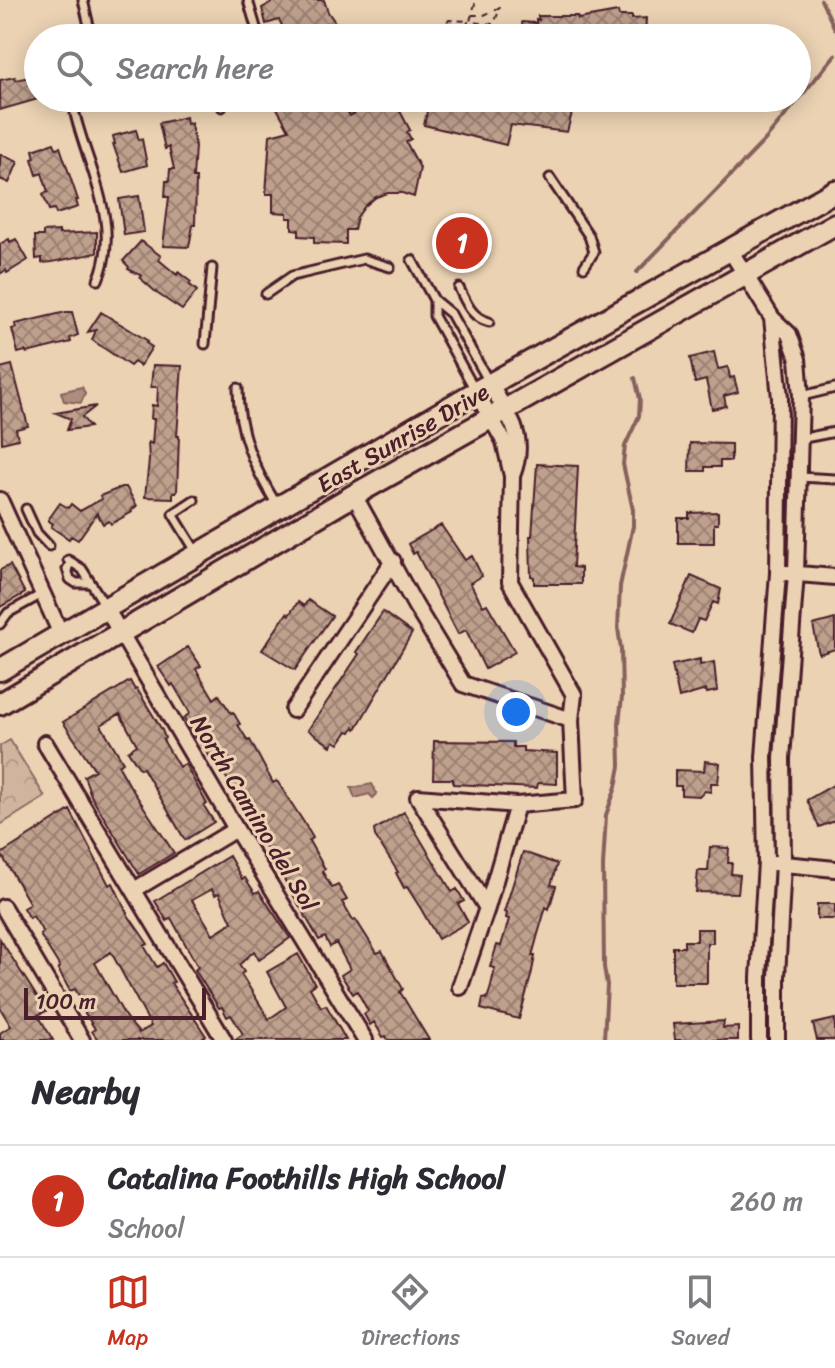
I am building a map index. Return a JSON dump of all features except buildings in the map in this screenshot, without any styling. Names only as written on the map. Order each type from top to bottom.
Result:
[{"type":"main road","name":"East Sunrise Drive","points":[[0,670],[483,388],[835,191]]},
{"type":"main road","name":"East Sunrise Drive","points":[[0,704],[354,495],[835,224]]},
{"type":"street","points":[[730,250],[772,318],[789,334],[798,359],[801,396],[796,573],[782,758],[783,864],[777,1040]]},
{"type":"street","points":[[759,1040],[759,977],[766,862],[764,752],[778,573],[780,398],[772,318]]},
{"type":"street","points":[[483,388],[497,414],[512,476],[510,582],[574,695],[571,720],[575,800],[517,805],[418,797],[487,908]]},
{"type":"street","points":[[354,495],[463,684],[571,720]]},
{"type":"street","points":[[0,500],[61,634]]},
{"type":"street","points":[[293,710],[393,561]]},
{"type":"street","points":[[778,573],[835,577]]},
{"type":"street","name":"North Camino del Sol","points":[[106,608],[365,1040]]},
{"type":"street","points":[[45,743],[224,1040]]},
{"type":"street","points":[[460,987],[517,805]]},
{"type":"street","points":[[134,890],[236,829]]},
{"type":"street","points":[[766,862],[832,867]]},
{"type":"street","points":[[3,907],[80,1039]]},
{"type":"lane","points":[[83,0],[89,24]]},
{"type":"lane","points":[[248,0],[255,24]]},
{"type":"lane","points":[[75,114],[96,178],[105,223],[108,250],[98,280]]},
{"type":"lane","points":[[550,178],[589,236],[594,252],[584,267]]},
{"type":"lane","points":[[266,294],[292,276],[364,259],[390,267]]},
{"type":"lane","points":[[412,260],[434,300],[451,314],[483,388]]},
{"type":"lane","points":[[205,344],[212,268]]},
{"type":"lane","points":[[459,288],[470,311],[479,319],[489,322]]},
{"type":"lane","points":[[434,300],[434,316],[483,388]]},
{"type":"lane","points":[[238,388],[242,431],[255,469],[277,507]]},
{"type":"lane","points":[[801,396],[835,388]]},
{"type":"lane","points":[[799,439],[835,432]]},
{"type":"lane","points":[[797,477],[835,479]]},
{"type":"lane","points":[[194,500],[173,514],[198,555]]},
{"type":"lane","points":[[26,509],[37,533],[49,546]]},
{"type":"lane","points":[[90,583],[76,583],[70,579],[67,569],[70,561],[82,569],[106,608]]},
{"type":"lane","points":[[0,624],[8,613],[42,594]]},
{"type":"path","points":[[468,22],[476,0]]},
{"type":"path","points":[[442,24],[449,20],[494,24],[500,8],[484,15],[472,15]]},
{"type":"green space","points":[[10,740],[45,797],[0,825],[0,746]]},
{"type":"shaded area","points":[[82,387],[85,394],[81,403],[64,401],[61,392]]},
{"type":"shaded area","points":[[372,784],[377,794],[373,798],[369,794],[355,798],[351,788]]},
{"type":"waterway","points":[[821,0],[835,29]]},
{"type":"waterway","points":[[811,84],[835,55]]},
{"type":"waterway","points":[[637,272],[765,140],[788,112]]},
{"type":"waterway","points":[[604,1040],[607,985],[603,866],[606,815],[620,766],[620,586],[633,526],[633,510],[623,464],[625,446],[639,416],[640,399],[635,378]]},
{"type":"place","name":"Catalina Foothills High School","points":[[462,243]]}]
